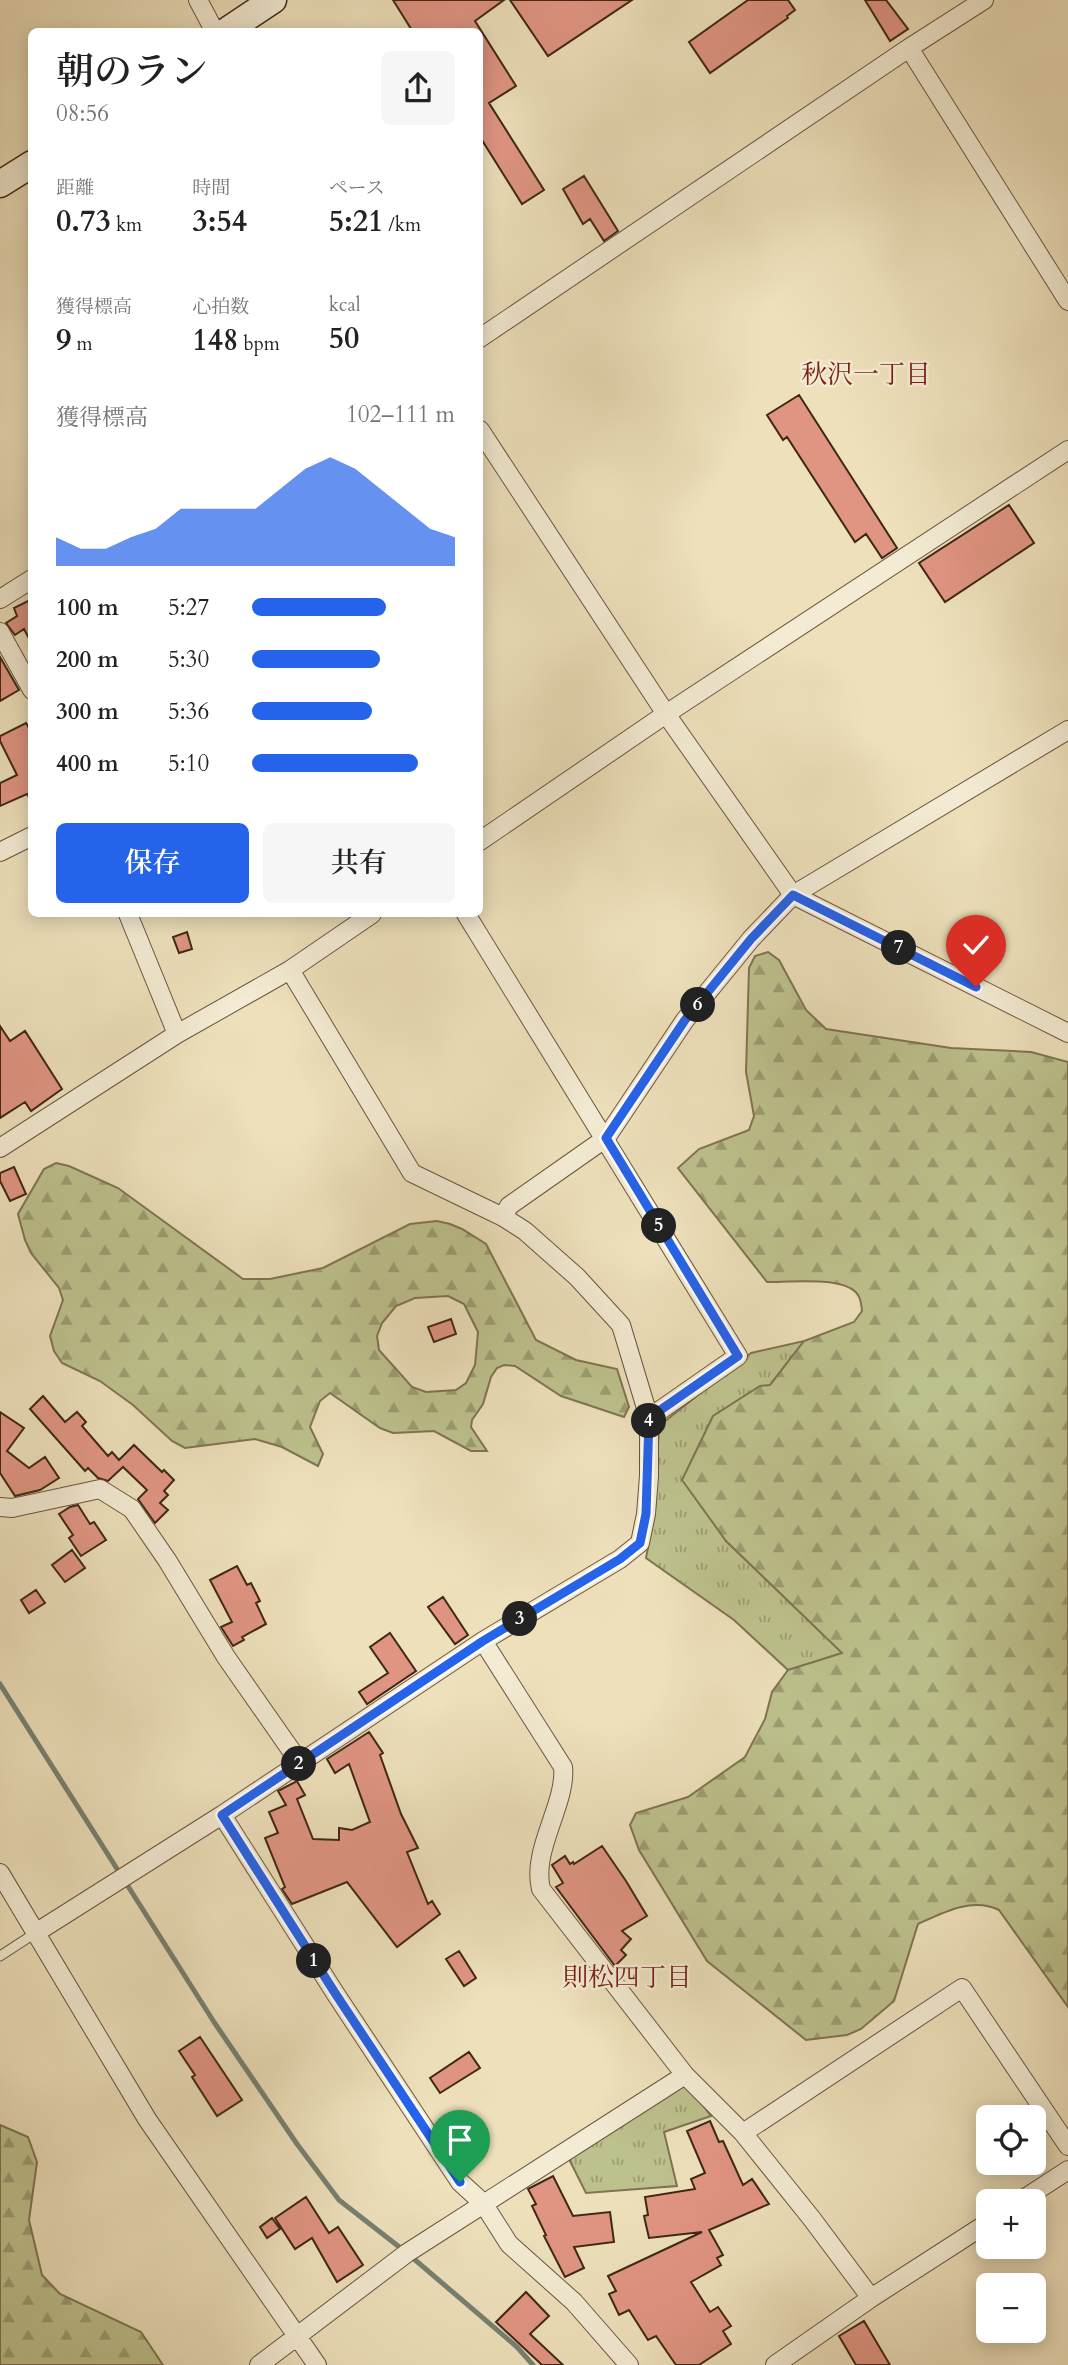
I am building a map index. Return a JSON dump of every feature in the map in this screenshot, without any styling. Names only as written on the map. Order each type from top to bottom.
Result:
[{"type":"main road","points":[[231,28],[274,0]]},
{"type":"main road","points":[[0,184],[28,166]]},
{"type":"street","points":[[198,0],[213,28]]},
{"type":"street","points":[[483,336],[984,0]]},
{"type":"street","points":[[909,48],[1068,301]]},
{"type":"street","points":[[483,435],[666,714],[793,895],[1068,1033]]},
{"type":"street","points":[[483,839],[666,714],[1068,450]]},
{"type":"street","points":[[0,599],[28,582]]},
{"type":"street","points":[[0,632],[28,683]]},
{"type":"street","points":[[503,1217],[509,1206],[606,1138],[685,1020],[751,939],[793,895],[1068,730]]},
{"type":"street","points":[[0,852],[28,838]]},
{"type":"street","points":[[129,917],[177,1034]]},
{"type":"street","points":[[0,1149],[177,1034],[290,970],[368,917]]},
{"type":"street","points":[[468,917],[738,1356],[649,1418]]},
{"type":"street","points":[[37,1932],[222,1815],[483,1641],[626,1555],[640,1543],[647,1501],[649,1418],[621,1325],[577,1276],[525,1231],[503,1217],[412,1173],[290,970]]},
{"type":"street","points":[[0,1507],[12,1508],[100,1489],[132,1509],[167,1560],[226,1657],[300,1763]]},
{"type":"street","points":[[483,1641],[563,1768],[562,1784],[540,1862],[541,1888],[685,2075],[743,2133],[871,2298]]},
{"type":"street","points":[[222,1815],[460,2182],[483,2203],[509,2244],[574,2302],[629,2365]]},
{"type":"street","points":[[0,1873],[146,2119],[317,2365]]},
{"type":"street","points":[[743,2133],[962,1988],[1068,2146]]},
{"type":"street","points":[[259,2365],[407,2253],[685,2075]]},
{"type":"street","points":[[1040,2189],[1068,2170]]},
{"type":"street","points":[[775,2365],[976,2229]]},
{"type":"lane","points":[[0,1956],[37,1932]]},
{"type":"green space","points":[[768,952],[779,960],[806,1010],[826,1029],[951,1048],[1031,1052],[1068,1062],[1068,2007],[999,1910],[989,1906],[968,1906],[918,1924],[894,2001],[861,2029],[847,2035],[806,2040],[707,1961],[639,1850],[630,1825],[636,1813],[688,1797],[745,1757],[765,1719],[772,1692],[788,1670],[842,1653],[726,1541],[682,1480],[713,1416],[760,1386],[770,1385],[804,1341],[854,1322],[862,1311],[858,1295],[842,1285],[810,1281],[767,1282],[678,1168],[699,1149],[749,1130],[754,1116],[746,1072],[749,968],[755,956]]},
{"type":"green space","points":[[56,1163],[69,1166],[118,1188],[243,1279],[270,1279],[323,1268],[410,1224],[437,1221],[450,1224],[486,1244],[536,1340],[576,1360],[617,1369],[629,1407],[624,1417],[561,1396],[515,1366],[504,1365],[497,1368],[491,1377],[483,1404],[472,1420],[471,1427],[487,1451],[471,1451],[434,1431],[393,1433],[380,1428],[330,1393],[320,1401],[310,1427],[323,1454],[318,1466],[282,1447],[255,1439],[185,1448],[172,1441],[133,1405],[100,1381],[62,1363],[54,1351],[50,1336],[63,1300],[59,1288],[31,1253],[18,1214],[44,1169]],"holes":[[[448,1296],[464,1304],[478,1332],[475,1365],[466,1383],[456,1390],[426,1392],[412,1387],[379,1350],[377,1336],[382,1323],[396,1306],[415,1298]]]},
{"type":"green space","points":[[804,1341],[770,1385],[726,1541],[843,1653],[788,1670],[734,1620],[646,1558],[655,1510],[659,1426],[751,1353]]},
{"type":"green space","points":[[685,2082],[711,2116],[664,2132],[677,2186],[586,2193],[567,2155]]},
{"type":"green space","points":[[0,2125],[28,2137],[37,2162],[29,2220],[42,2275],[60,2294],[141,2332],[163,2365],[0,2365]]},
{"type":"building","points":[[393,0],[504,0],[475,21],[479,28],[410,28]]},
{"type":"building","points":[[510,0],[632,0],[548,56]]},
{"type":"building","points":[[748,0],[788,0],[795,10],[788,18],[710,73],[689,42]]},
{"type":"building","points":[[865,0],[886,0],[908,29],[890,41]]},
{"type":"building","points":[[483,34],[516,86],[489,103],[544,190],[522,204],[483,142]]},
{"type":"building","points":[[584,176],[618,231],[604,241],[590,219],[583,224],[563,189]]},
{"type":"building","points":[[799,395],[897,548],[882,558],[866,534],[855,542],[787,437],[783,440],[767,415]]},
{"type":"building","points":[[1009,505],[1034,543],[945,602],[919,563]]},
{"type":"building","points":[[28,601],[28,636],[24,629],[15,635],[6,623],[17,616],[14,608]]},
{"type":"building","points":[[0,657],[19,690],[0,701]]},
{"type":"building","points":[[26,723],[28,726],[28,796],[0,806],[0,783],[17,775],[0,736]]},
{"type":"building","points":[[187,932],[192,949],[179,953],[173,937]]},
{"type":"building","points":[[0,1026],[10,1041],[25,1031],[62,1089],[31,1111],[25,1102],[0,1118]]},
{"type":"building","points":[[14,1167],[26,1194],[10,1201],[0,1181],[0,1173]]},
{"type":"building","points":[[451,1319],[456,1334],[434,1342],[428,1327]]},
{"type":"building","points":[[43,1396],[65,1422],[77,1412],[86,1422],[82,1426],[108,1456],[112,1452],[119,1460],[134,1445],[174,1480],[164,1491],[168,1495],[160,1503],[168,1510],[155,1523],[138,1499],[147,1490],[123,1467],[108,1481],[98,1478],[88,1468],[85,1471],[30,1409]]},
{"type":"building","points":[[0,1412],[24,1428],[7,1451],[29,1468],[45,1457],[59,1478],[40,1490],[15,1496],[0,1473]]},
{"type":"building","points":[[78,1505],[90,1524],[94,1522],[106,1540],[81,1556],[69,1538],[73,1535],[59,1514]]},
{"type":"building","points":[[72,1550],[85,1568],[65,1582],[52,1565]]},
{"type":"building","points":[[237,1566],[247,1585],[251,1583],[260,1601],[256,1603],[266,1624],[242,1637],[244,1640],[233,1646],[221,1627],[232,1622],[210,1580]]},
{"type":"building","points":[[36,1590],[45,1603],[29,1613],[21,1600]]},
{"type":"building","points":[[443,1597],[468,1635],[455,1644],[428,1607]]},
{"type":"building","points":[[390,1633],[416,1671],[367,1704],[359,1692],[388,1673],[370,1647]]},
{"type":"building","points":[[369,1732],[383,1753],[380,1755],[401,1814],[418,1848],[407,1852],[428,1904],[432,1901],[440,1914],[397,1947],[347,1882],[292,1904],[282,1889],[285,1887],[265,1838],[278,1833],[269,1812],[286,1805],[278,1791],[297,1781],[305,1795],[297,1799],[313,1839],[339,1840],[339,1828],[352,1830],[370,1822],[349,1764],[335,1773],[327,1759]]},
{"type":"building","points":[[602,1846],[647,1916],[622,1931],[631,1939],[621,1950],[626,1955],[615,1966],[556,1887],[563,1883],[552,1865],[565,1856],[570,1864],[574,1864]]},
{"type":"building","points":[[459,1951],[476,1978],[464,1986],[446,1959]]},
{"type":"building","points":[[200,2037],[242,2100],[217,2116],[179,2051]]},
{"type":"building","points":[[469,2052],[480,2068],[440,2093],[430,2078]]},
{"type":"building","points":[[710,2121],[719,2142],[723,2141],[743,2185],[752,2179],[769,2204],[709,2230],[723,2255],[717,2258],[721,2265],[691,2282],[710,2312],[718,2307],[731,2326],[723,2331],[731,2344],[699,2365],[676,2365],[656,2336],[648,2340],[629,2310],[619,2315],[609,2294],[616,2291],[608,2276],[702,2232],[649,2238],[644,2216],[648,2215],[645,2197],[695,2189],[691,2179],[705,2173],[687,2131]]},
{"type":"building","points":[[553,2176],[573,2216],[610,2212],[614,2242],[574,2247],[584,2268],[565,2277],[544,2236],[546,2235],[532,2206],[536,2204],[528,2189]]},
{"type":"building","points":[[306,2197],[329,2233],[338,2227],[363,2265],[337,2282],[312,2238],[295,2249],[275,2218]]},
{"type":"building","points":[[272,2218],[280,2229],[267,2238],[260,2227]]},
{"type":"building","points":[[526,2292],[549,2316],[530,2334],[563,2365],[542,2365],[496,2322]]},
{"type":"building","points":[[864,2321],[890,2365],[856,2365],[839,2336]]},
{"type":"waterway","points":[[0,1684],[214,2022],[297,2144],[339,2200],[407,2253],[517,2347],[533,2365]]},
{"type":"district","name":"秋沢一丁目","points":[[866,374]]},
{"type":"district","name":"則松四丁目","points":[[627,1977]]},
{"type":"route","points":[[460,2182],[222,1815],[483,1641],[632,1552],[640,1543],[649,1476],[649,1418],[738,1356],[606,1138],[685,1020],[751,939],[793,895],[976,987]]}]
